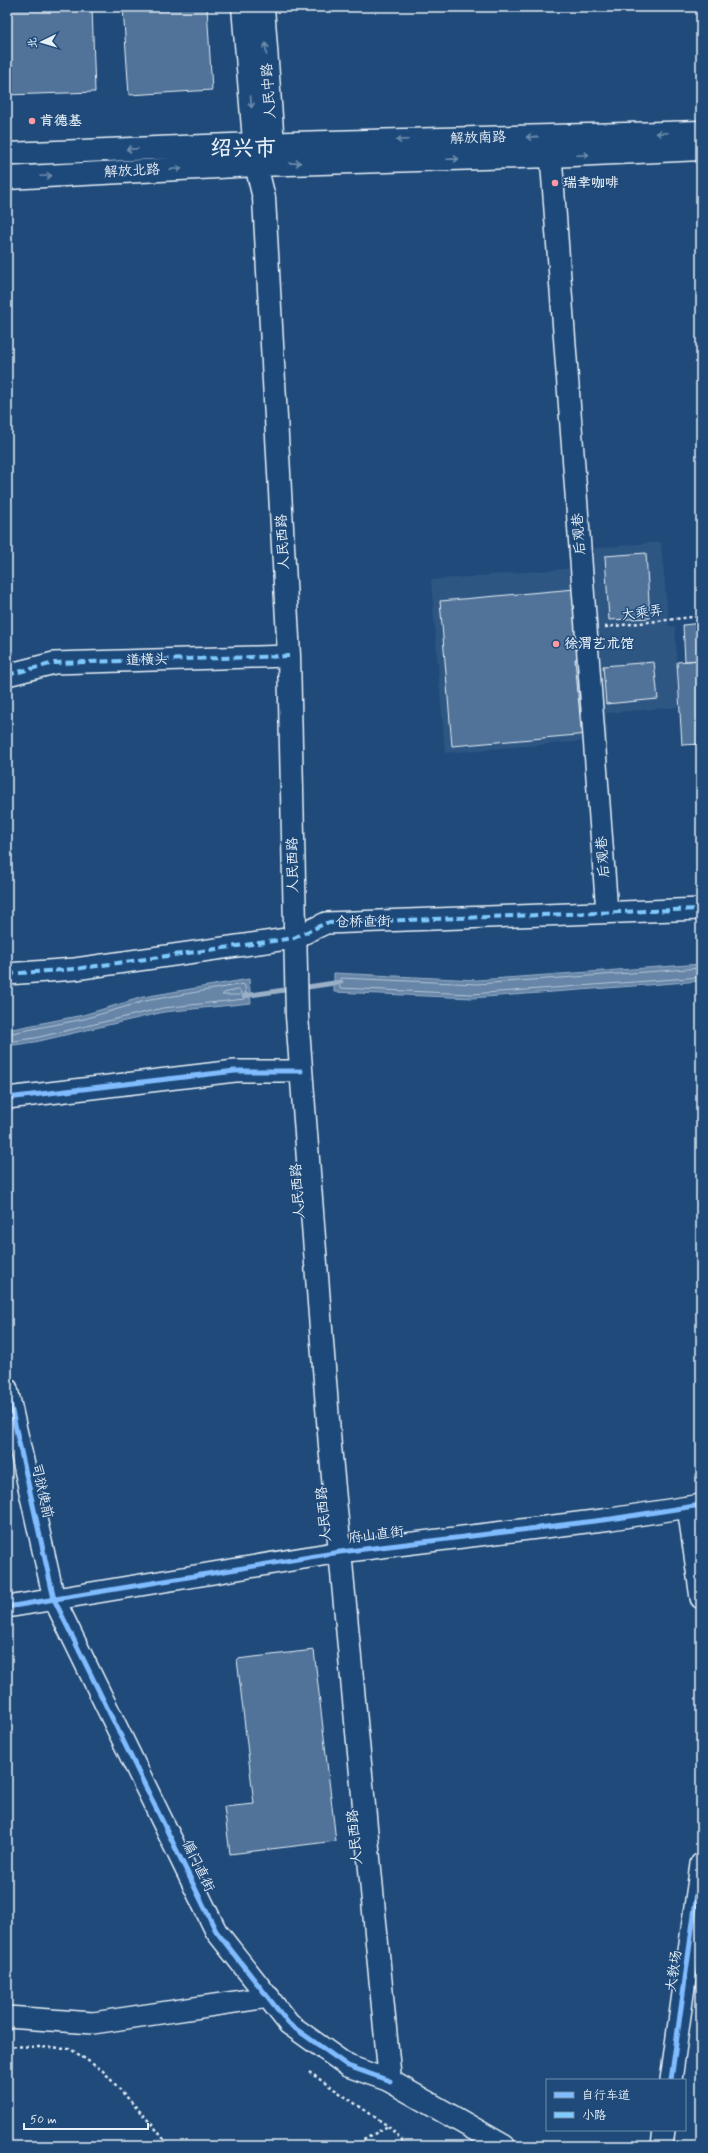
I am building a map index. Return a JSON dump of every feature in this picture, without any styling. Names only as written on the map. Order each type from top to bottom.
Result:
[{"type":"main road","name":"人民中路","points":[[243,7],[264,154]]},
{"type":"main road","name":"人民中路","points":[[263,7],[264,198]]},
{"type":"main road","name":"解放南路","points":[[264,154],[701,132]]},
{"type":"main road","name":"解放南路","points":[[264,154],[551,156],[701,149]]},
{"type":"main road","name":"解放北路","points":[[7,154],[264,154]]},
{"type":"main road","name":"解放北路","points":[[7,178],[264,154]]},
{"type":"main road","name":"人民西路","points":[[264,198],[289,656],[296,1016],[340,1552],[390,2082]]},
{"type":"main road","points":[[390,2082],[504,2146]]},
{"type":"street","name":"后观巷","points":[[551,156],[607,912]]},
{"type":"street","name":"道横头","points":[[7,675],[54,663],[289,656]]},
{"type":"street","name":"仓桥直街","points":[[7,974],[75,969],[294,938],[326,923],[701,909]]},
{"type":"street","points":[[7,1098],[235,1071],[301,1071]]},
{"type":"street","name":"司狱使前","points":[[7,1389],[54,1599]]},
{"type":"street","points":[[694,1506],[701,1598]]},
{"type":"street","name":"府山直街","points":[[7,1607],[340,1552],[611,1519],[694,1506]]},
{"type":"street","name":"偏门直街","points":[[54,1599],[216,1930],[289,2024],[348,2066],[390,2082]]},
{"type":"street","name":"大教场","points":[[671,2079],[701,1864]]},
{"type":"street","points":[[7,2017],[93,2023],[268,1997]]},
{"type":"street","points":[[662,2146],[664,2131]]},
{"type":"path","points":[[7,2046],[69,2048],[103,2071],[155,2128],[169,2146]]},
{"type":"path","points":[[309,2072],[388,2126],[408,2146]]},
{"type":"path","points":[[353,2146],[388,2126]]},
{"type":"shaded area","name":"徐渭艺术馆","points":[[661,542],[669,626],[675,626],[679,707],[606,713],[608,739],[445,753],[431,580],[576,568],[574,550]]},
{"type":"shaded area","points":[[575,659],[579,659],[585,729],[581,729]]},
{"type":"water","points":[[701,964],[701,981],[472,998],[334,992],[334,973],[477,980]]},
{"type":"water","points":[[249,979],[251,1003],[164,1012],[35,1042],[7,1046],[7,1030],[83,1015],[143,997]]},
{"type":"building","points":[[7,7],[92,7],[95,92],[7,95]]},
{"type":"building","points":[[123,7],[207,7],[212,90],[129,95]]},
{"type":"building","points":[[646,553],[650,618],[609,620],[605,556]]},
{"type":"building","points":[[575,589],[588,734],[452,746],[440,601]],"holes":[[[575,659],[579,659],[585,729],[581,729]]]},
{"type":"building","points":[[701,623],[701,660],[685,661],[683,625]]},
{"type":"building","points":[[700,660],[701,744],[682,745],[677,662]]},
{"type":"building","points":[[654,662],[658,699],[606,704],[603,666]]},
{"type":"building","points":[[314,1650],[336,1841],[230,1854],[224,1807],[254,1804],[237,1659]]},
{"type":"waterway","points":[[301,988],[341,982]]},
{"type":"waterway","points":[[244,996],[291,989]]},
{"type":"marked path","points":[[7,675],[54,663],[289,656]]},
{"type":"marked path","points":[[7,974],[75,969],[294,938],[326,923],[701,909]]},
{"type":"cycle path","points":[[7,1098],[235,1071],[301,1071]]},
{"type":"cycle path","points":[[7,1389],[54,1599],[216,1931],[289,2024],[348,2066],[390,2081]]},
{"type":"cycle path","points":[[7,1607],[340,1552],[611,1519],[701,1505]]},
{"type":"cycle path","points":[[671,2079],[701,1864]]},
{"type":"place","name":"肯德基","points":[[32,121]]},
{"type":"place","name":"瑞幸咖啡","points":[[555,183]]},
{"type":"place","name":"徐渭艺术馆","points":[[556,644]]},
{"type":"district","name":"绍兴市","points":[[243,149]]}]
